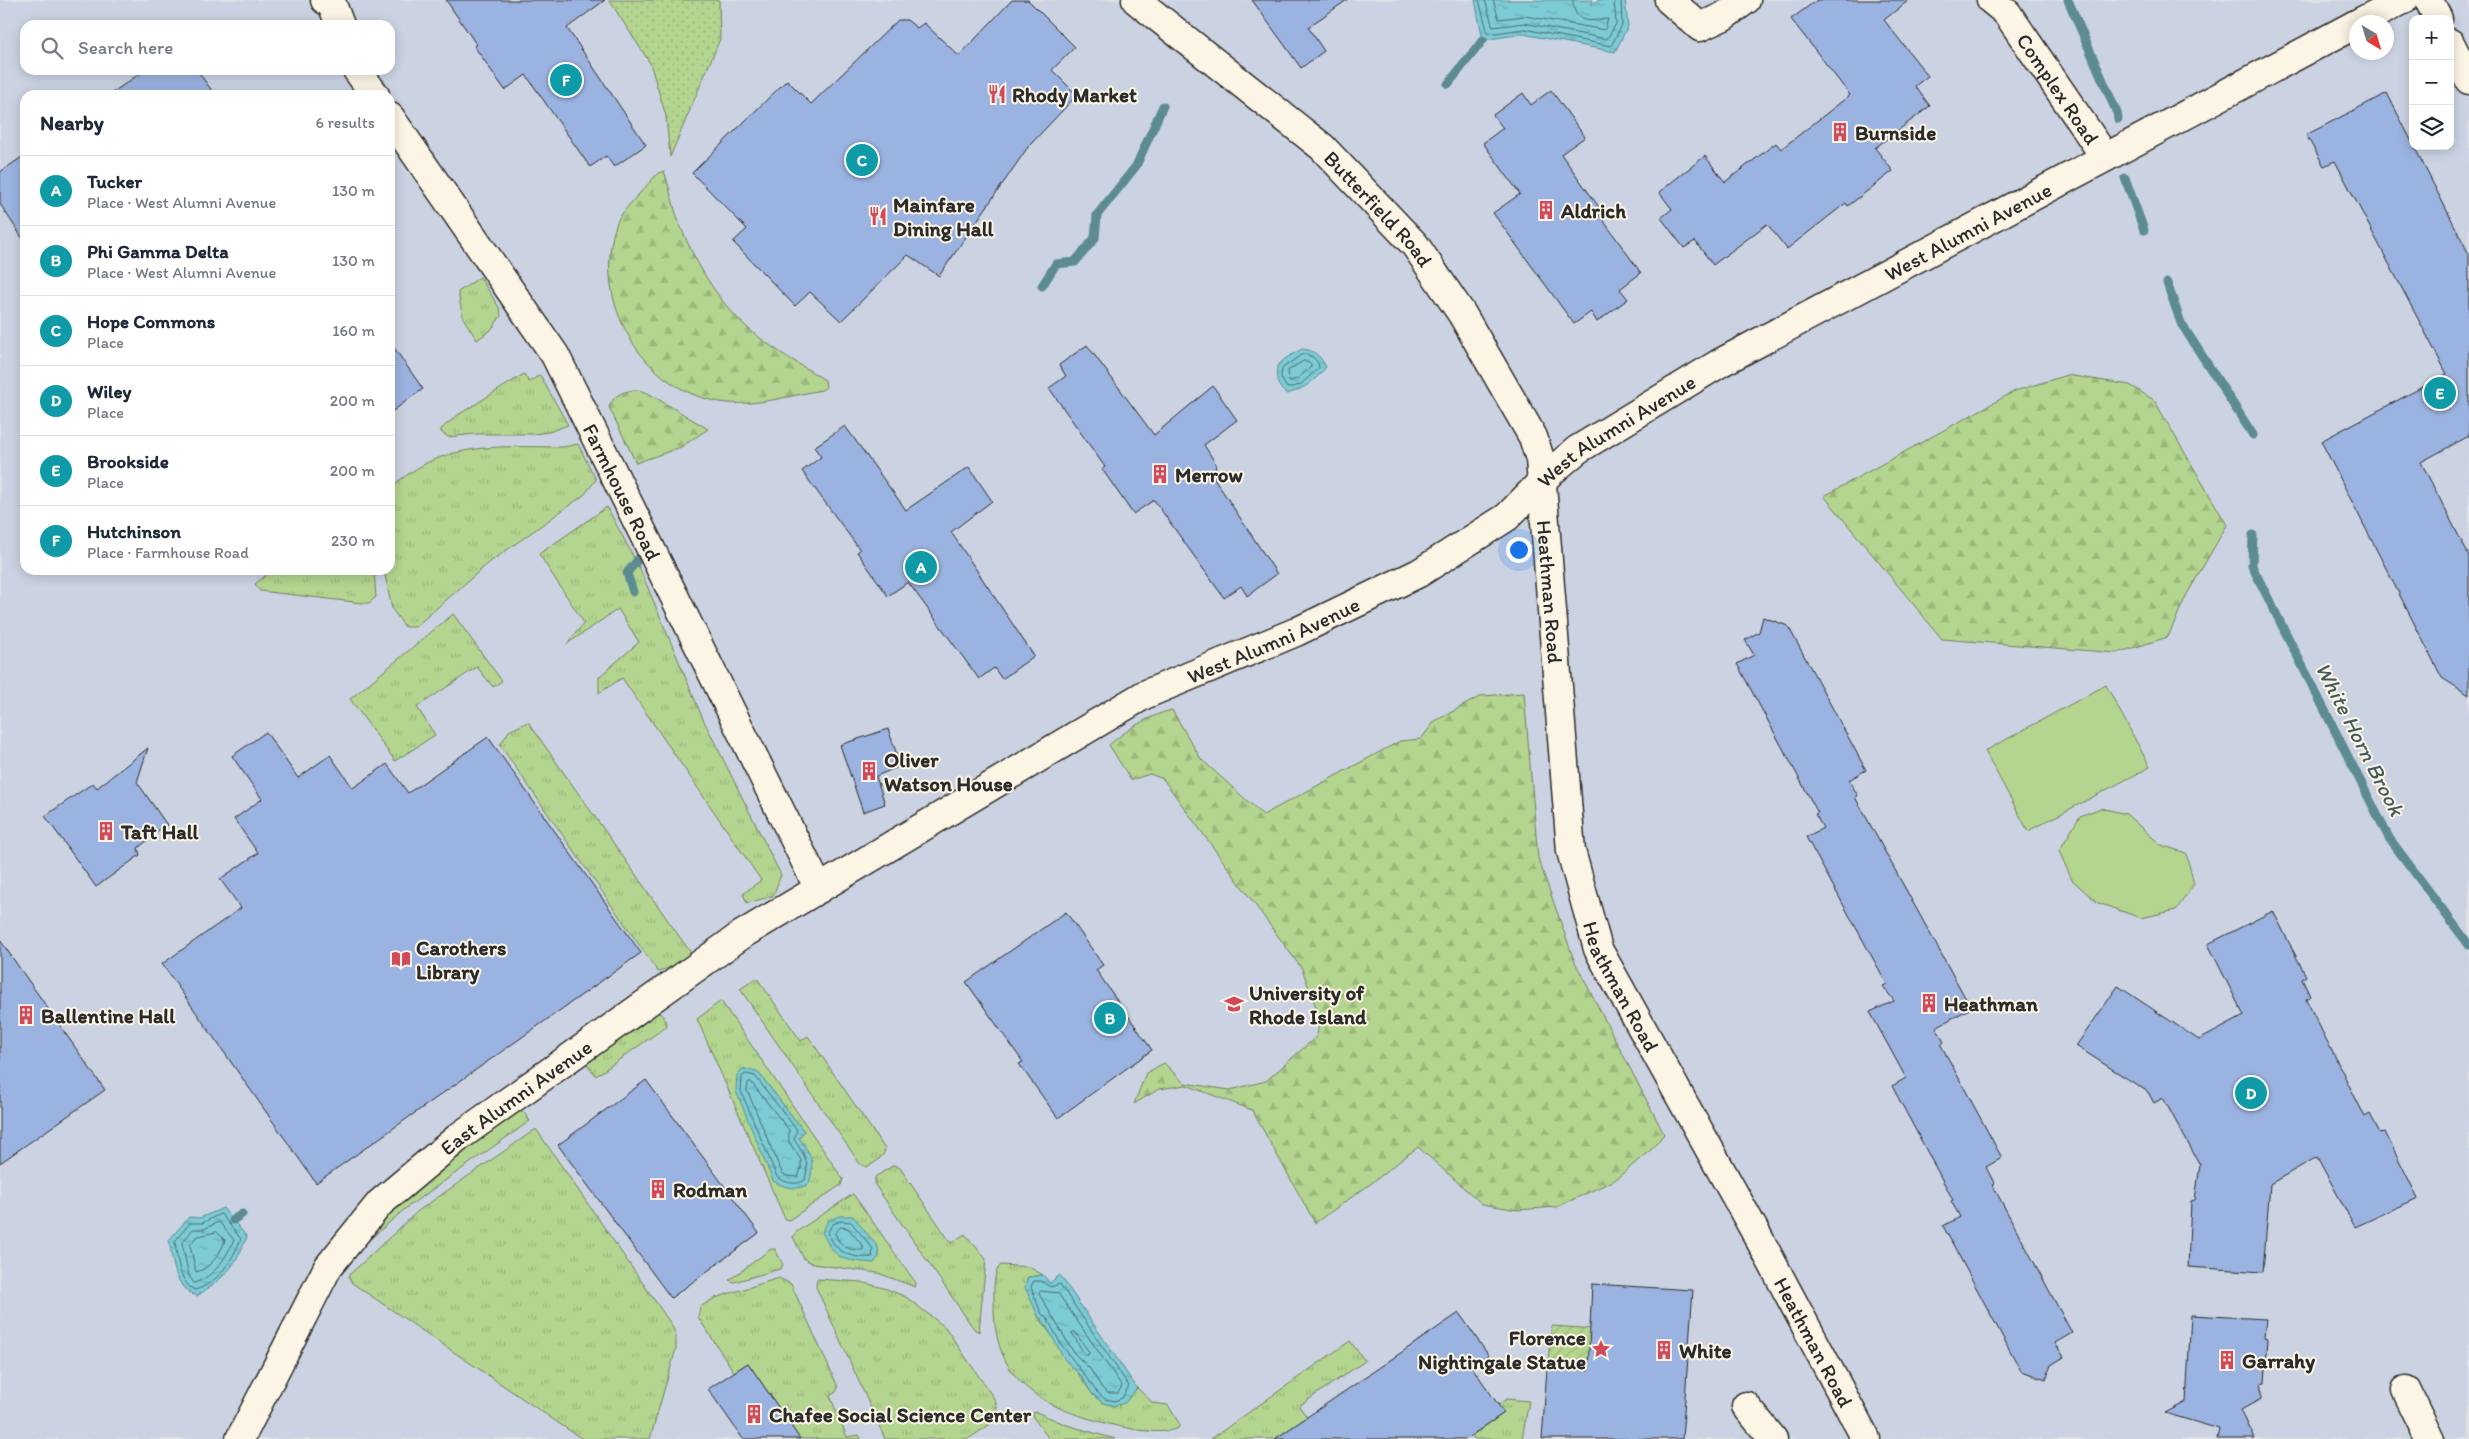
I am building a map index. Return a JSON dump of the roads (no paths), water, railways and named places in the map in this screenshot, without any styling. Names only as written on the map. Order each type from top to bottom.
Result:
[{"type":"street","points":[[325,0],[332,4],[338,20]]},
{"type":"street","name":"Butterfield Road","points":[[1136,0],[1322,147],[1415,245],[1462,314],[1533,437],[1540,459],[1541,482]]},
{"type":"street","points":[[1669,0],[1700,27],[1724,16],[1746,0]]},
{"type":"street","points":[[2374,15],[2403,0]]},
{"type":"street","points":[[2429,0],[2436,15]]},
{"type":"street","name":"Complex Road","points":[[1999,7],[2105,157]]},
{"type":"street","name":"West Alumni Avenue","points":[[886,848],[1012,776],[1054,747],[1144,695],[1296,632],[1419,572],[1518,509],[1541,482],[1583,446],[1714,367],[2349,28]]},
{"type":"street","points":[[2454,51],[2469,80]]},
{"type":"street","points":[[361,75],[371,90]]},
{"type":"street","name":"Farmhouse Road","points":[[395,124],[555,355],[819,889]]},
{"type":"street","name":"Heathman Road","points":[[1541,482],[1571,851],[1598,949],[1762,1244],[1866,1439]]},
{"type":"street","name":"East Alumni Avenue","points":[[240,1439],[328,1267],[352,1235],[380,1203],[460,1136],[517,1093],[705,960],[886,848]]},
{"type":"street","points":[[2406,1390],[2430,1439]]},
{"type":"street","points":[[1746,1406],[1773,1439]]},
{"type":"water","points":[[1475,0],[1593,0],[1591,5],[1598,0],[1625,0],[1628,26],[1615,52],[1523,34],[1483,40]]},
{"type":"water","points":[[1302,349],[1317,354],[1326,367],[1309,384],[1287,394],[1278,382],[1277,366],[1286,358]]},
{"type":"water","points":[[743,1069],[757,1071],[804,1131],[799,1138],[811,1159],[812,1170],[809,1184],[791,1188],[773,1181],[736,1091],[737,1075]]},
{"type":"water","points":[[223,1208],[247,1237],[228,1271],[197,1296],[183,1287],[179,1281],[169,1240],[189,1217],[200,1218]]},
{"type":"water","points":[[839,1216],[853,1216],[878,1247],[879,1256],[874,1263],[842,1258],[832,1249],[822,1232],[828,1221]]},
{"type":"water","points":[[1043,1275],[1050,1283],[1060,1275],[1137,1388],[1125,1403],[1114,1406],[1103,1403],[1093,1395],[1081,1376],[1065,1360],[1044,1322],[1038,1316],[1025,1287],[1028,1277]]},
{"type":"waterway","name":"White Horn Brook","points":[[2068,0],[2118,119]]},
{"type":"waterway","points":[[1448,84],[1483,40]]},
{"type":"waterway","points":[[1042,286],[1056,264],[1075,262],[1095,238],[1097,215],[1136,166],[1163,106]]},
{"type":"waterway","name":"White Horn Brook","points":[[2125,178],[2144,230]]},
{"type":"waterway","name":"White Horn Brook","points":[[2167,283],[2181,323],[2253,435]]},
{"type":"waterway","name":"White Horn Brook","points":[[2253,535],[2252,566],[2389,838],[2469,945]]},
{"type":"waterway","points":[[633,592],[627,573],[640,557]]},
{"type":"waterway","points":[[233,1220],[242,1214]]},
{"type":"place","name":"Hutchinson","points":[[566,80]]},
{"type":"place","name":"Rhody Market","points":[[997,94]]},
{"type":"place","name":"Burnside","points":[[1840,132]]},
{"type":"place","name":"Hope Commons","points":[[862,160]]},
{"type":"place","name":"Aldrich","points":[[1546,210]]},
{"type":"place","name":"Mainfare Dining Hall","points":[[878,216]]},
{"type":"place","name":"Brookside","points":[[2440,393]]},
{"type":"place","name":"Merrow","points":[[1160,474]]},
{"type":"place","name":"Tucker","points":[[921,567]]},
{"type":"place","name":"Oliver Watson House","points":[[869,771]]},
{"type":"place","name":"Taft Hall","points":[[106,831]]},
{"type":"place","name":"Carothers Library","points":[[401,959]]},
{"type":"place","name":"Heathman","points":[[1929,1003]]},
{"type":"place","name":"University of Rhode Island","points":[[1234,1004]]},
{"type":"place","name":"Ballentine Hall","points":[[26,1015]]},
{"type":"place","name":"Phi Gamma Delta","points":[[1110,1018]]},
{"type":"place","name":"Wiley","points":[[2251,1093]]},
{"type":"place","name":"Rodman","points":[[658,1189]]},
{"type":"place","name":"Florence Nightingale Statue","points":[[1601,1349]]},
{"type":"place","name":"White","points":[[1664,1350]]},
{"type":"place","name":"Garrahy","points":[[2227,1360]]},
{"type":"place","name":"Chafee Social Science Center","points":[[754,1414]]}]
